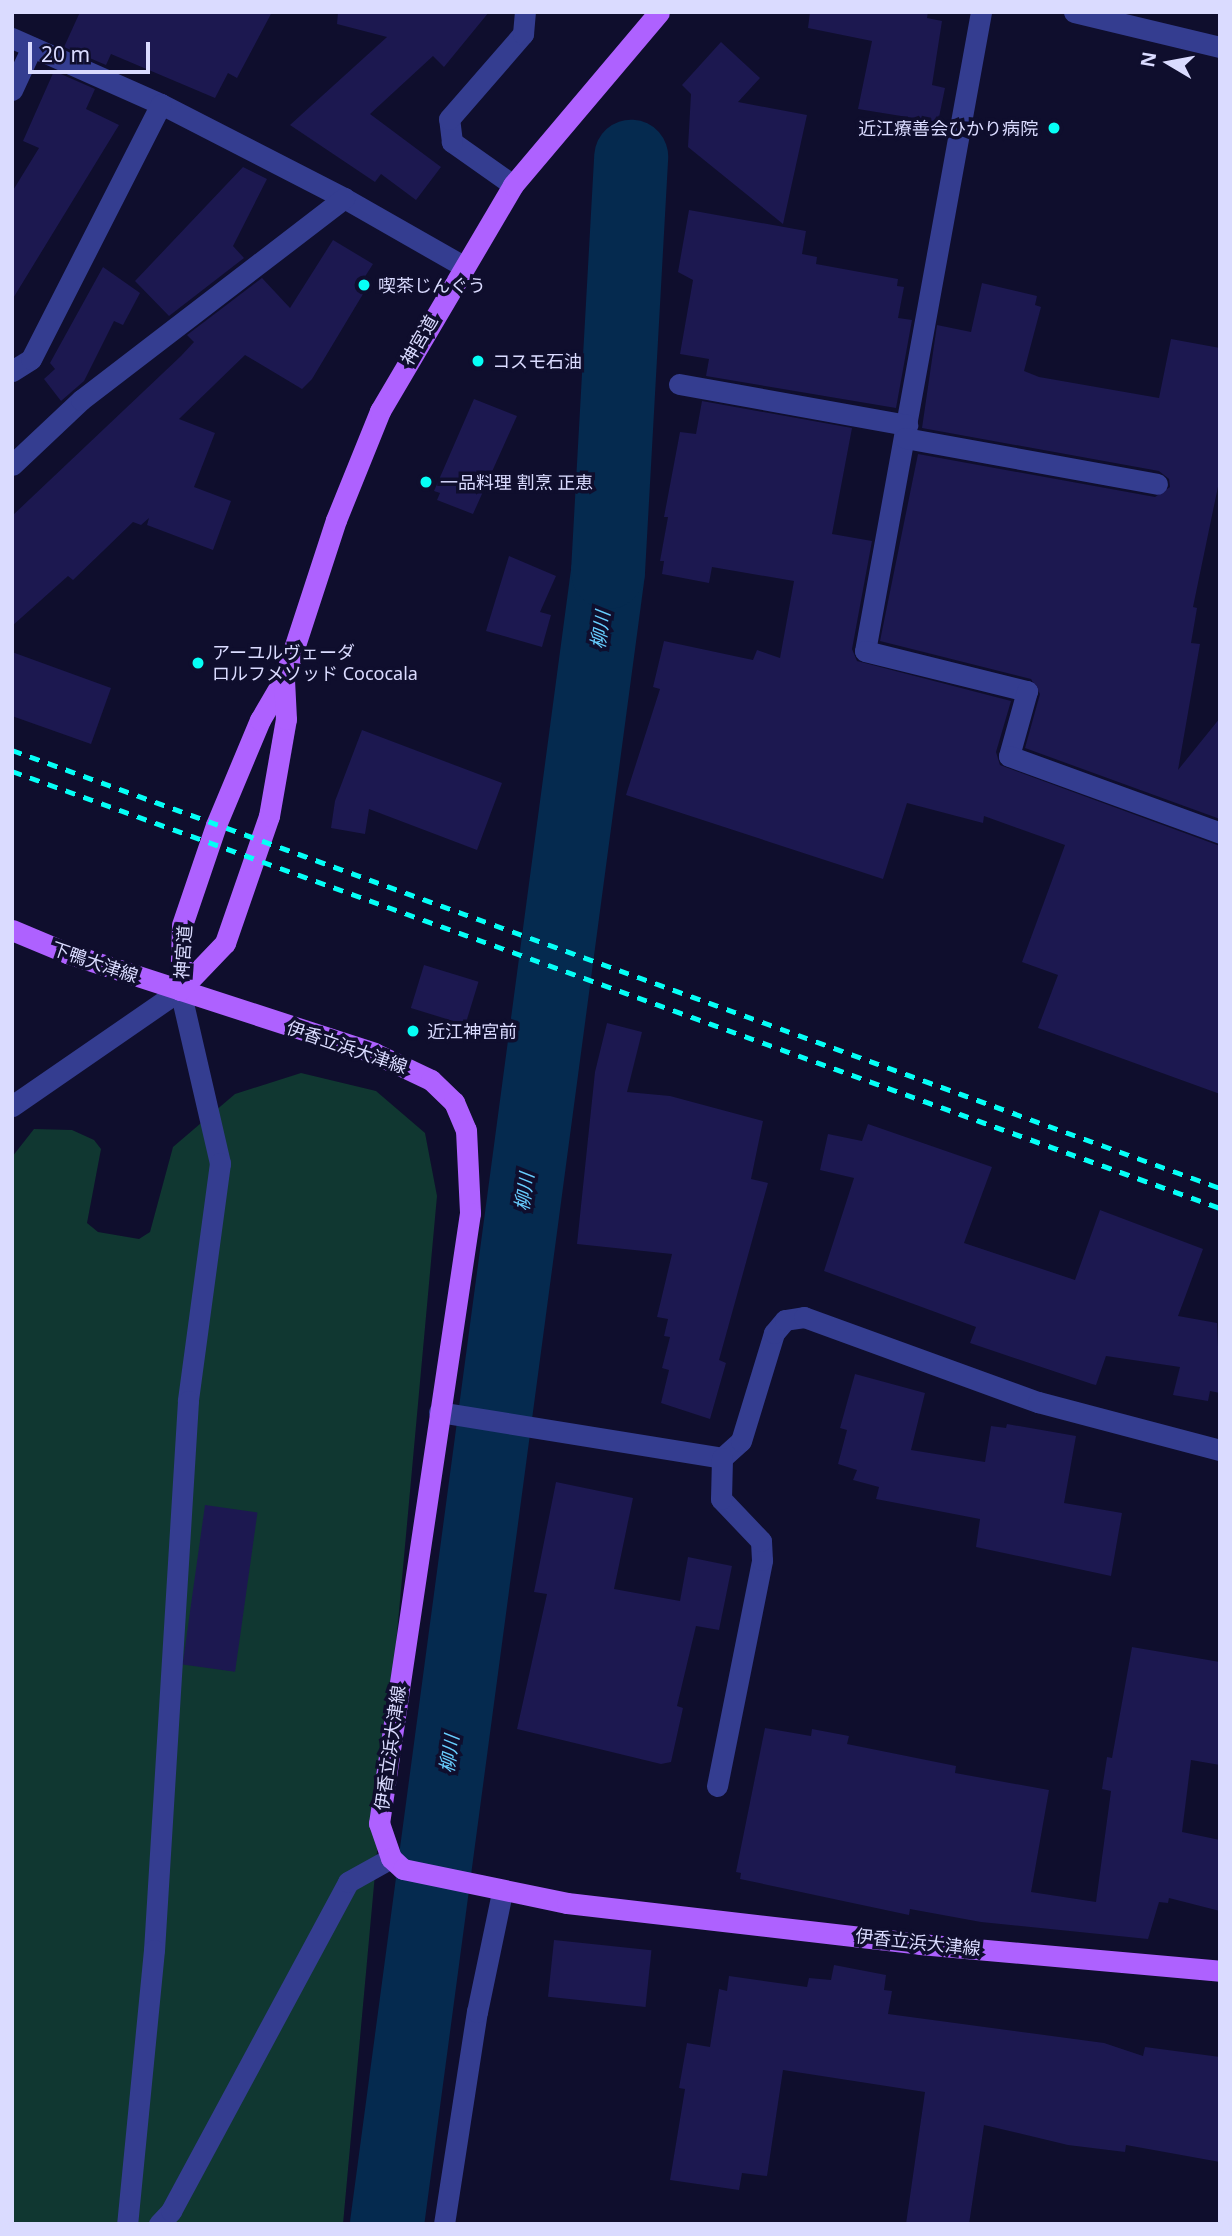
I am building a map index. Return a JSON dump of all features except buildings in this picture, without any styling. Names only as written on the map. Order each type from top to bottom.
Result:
[{"type":"main road","name":"神宮道","points":[[180,990],[182,926],[228,794],[284,679],[336,520],[380,411],[513,185],[659,12]]},
{"type":"main road","name":"神宮道","points":[[180,990],[225,943],[270,816],[286,719],[284,679]]},
{"type":"main road","name":"下鴨大津線","points":[[12,930],[180,990]]},
{"type":"main road","name":"伊香立浜大津線","points":[[180,990],[386,1058],[431,1080],[454,1102],[466,1130],[470,1213],[379,1823],[391,1858],[417,1875],[502,1892],[920,1944],[1220,1971]]},
{"type":"street","points":[[513,185],[452,142],[449,119],[523,34],[525,12]]},
{"type":"street","points":[[981,12],[865,651],[1027,691],[1009,756],[1220,833]]},
{"type":"street","points":[[1073,12],[1220,47]]},
{"type":"street","points":[[12,38],[161,104],[344,198],[463,266]]},
{"type":"street","points":[[12,90],[32,47]]},
{"type":"street","points":[[12,371],[31,359],[161,104]]},
{"type":"street","points":[[12,465],[81,400],[344,198]]},
{"type":"street","points":[[679,384],[1157,484]]},
{"type":"street","points":[[12,1106],[180,990],[220,1163],[187,1414],[154,1950],[127,2224]]},
{"type":"street","points":[[717,1786],[762,1560],[761,1541],[721,1499],[722,1458],[741,1441],[774,1333],[785,1320],[804,1317],[1038,1402],[1220,1450]]},
{"type":"street","points":[[439,1412],[722,1458]]},
{"type":"street","points":[[159,2224],[171,2211],[348,1882],[391,1858]]},
{"type":"street","points":[[444,2224],[477,2012],[502,1892]]},
{"type":"green space","points":[[301,1073],[376,1091],[425,1133],[437,1196],[343,2224],[12,2224],[12,1157],[34,1129],[72,1130],[94,1140],[101,1149],[87,1223],[98,1232],[139,1239],[150,1232],[173,1147],[235,1094]]},
{"type":"waterway","name":"柳川","points":[[387,2224],[608,572],[631,157]]},
{"type":"railway","points":[[12,750],[1220,1188]]},
{"type":"railway","points":[[12,771],[1220,1208]]},
{"type":"place","name":"近江療善会ひかり病院","points":[[1054,128]]},
{"type":"place","name":"喫茶じんぐう","points":[[364,285]]},
{"type":"place","name":"コスモ石油","points":[[478,361]]},
{"type":"place","name":"一品料理 割烹 正恵","points":[[426,482]]},
{"type":"place","name":"アーユルヴェーダ ロルフメソッド Cococala","points":[[198,663]]},
{"type":"place","name":"近江神宮前","points":[[413,1031]]}]
